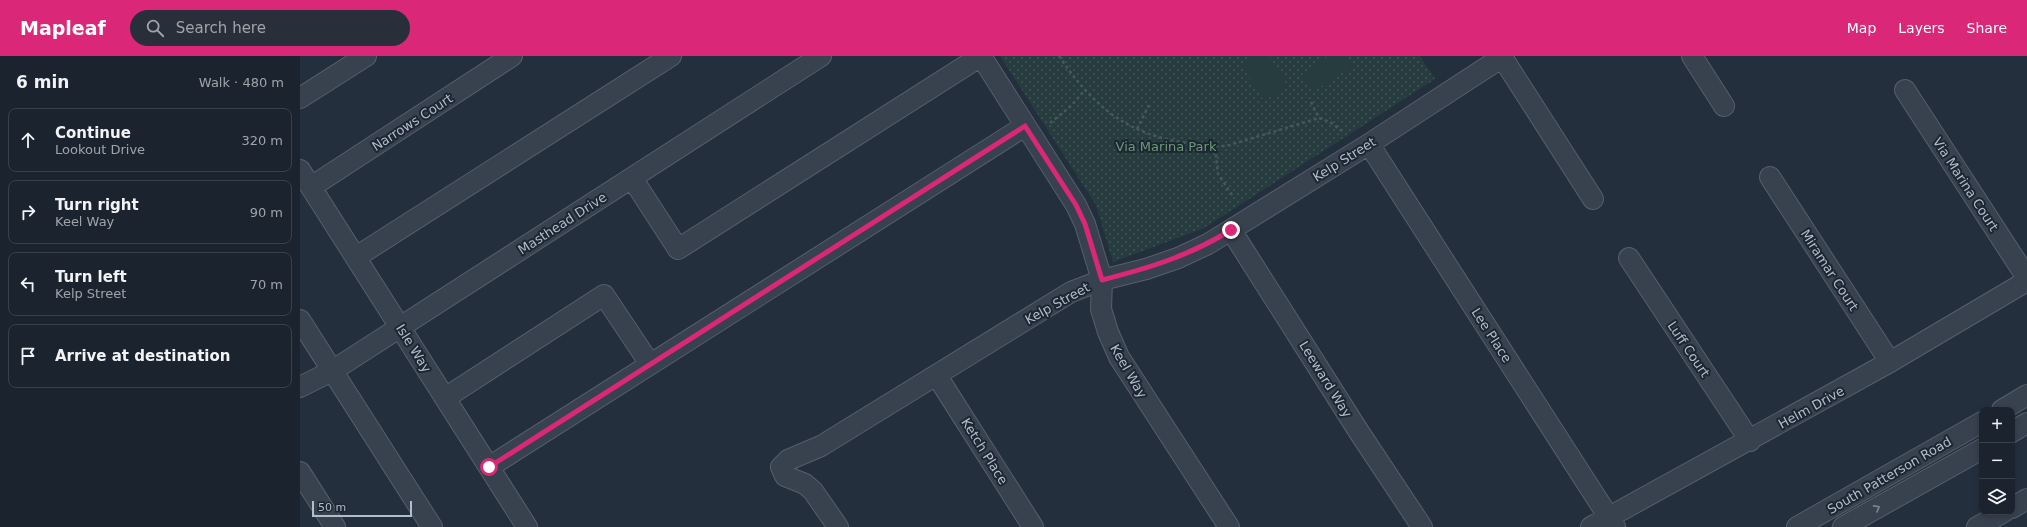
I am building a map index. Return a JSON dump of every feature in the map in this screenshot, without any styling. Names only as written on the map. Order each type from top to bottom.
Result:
[{"type":"street","points":[[300,98],[366,56]]},
{"type":"street","name":"Narrows Court","points":[[311,187],[512,56]]},
{"type":"street","name":"Masthead Drive","points":[[300,387],[332,371],[821,56]]},
{"type":"street","points":[[632,178],[678,249],[981,56]]},
{"type":"street","name":"Keel Way","points":[[981,56],[1076,205],[1085,224],[1102,280],[1101,309],[1108,332],[1119,358],[1229,527]]},
{"type":"street","points":[[1692,56],[1724,106]]},
{"type":"street","points":[[1503,57],[1593,199]]},
{"type":"street","name":"Kelp Street","points":[[838,527],[813,491],[805,484],[785,476],[781,468],[788,460],[815,449],[937,376],[1058,300],[1102,280],[1146,269],[1178,258],[1208,244],[1368,144],[1503,57]]},
{"type":"street","points":[[356,258],[662,58]]},
{"type":"street","name":"Via Marina Court","points":[[1905,90],[2027,280]]},
{"type":"street","points":[[489,467],[1025,126]]},
{"type":"street","name":"Lee Place","points":[[1368,144],[1612,522]]},
{"type":"street","name":"Isle Way","points":[[300,170],[527,527]]},
{"type":"street","name":"Miramar Court","points":[[1770,177],[1890,362]]},
{"type":"street","name":"Leeward Way","points":[[1231,230],[1359,432],[1422,527]]},
{"type":"street","name":"Luff Court","points":[[1629,258],[1750,440]]},
{"type":"street","name":"Helm Drive","points":[[1591,527],[1612,522],[1750,440],[1890,362],[2027,280]]},
{"type":"street","points":[[445,398],[604,295],[650,364]]},
{"type":"street","points":[[300,320],[432,527]]},
{"type":"street","name":"Ketch Place","points":[[937,376],[1032,527]]},
{"type":"street","points":[[2007,407],[2027,395]]},
{"type":"street","points":[[2015,430],[2027,423]]},
{"type":"street","name":"South Patterson Road","points":[[1808,524],[1979,424]]},
{"type":"street","name":"South Patterson Road","points":[[1843,527],[1979,451]]},
{"type":"street","points":[[300,472],[335,527]]},
{"type":"street","points":[[2015,506],[2027,499]]},
{"type":"street","points":[[1977,527],[1999,515]]},
{"type":"path","points":[[1059,56],[1072,76],[1100,106],[1115,118],[1162,139],[1192,145],[1226,146],[1319,118],[1330,122],[1342,131]]},
{"type":"path","points":[[1050,123],[1071,106],[1085,90]]},
{"type":"path","points":[[1311,102],[1319,118]]},
{"type":"path","points":[[1137,128],[1149,105]]},
{"type":"path","points":[[1215,146],[1218,174],[1232,195]]},
{"type":"green space","name":"Via Marina Park","points":[[1000,56],[1420,56],[1435,79],[1204,228],[1113,262],[1096,205]]},
{"type":"green space","points":[[1253,56],[1269,56],[1288,86],[1264,101],[1241,64]]},
{"type":"green space","points":[[1329,56],[1346,56],[1353,66],[1314,91],[1302,74]]},
{"type":"route","points":[[489,467],[1025,126],[1076,205],[1085,224],[1102,280],[1146,269],[1178,258],[1208,244],[1231,230]]}]
